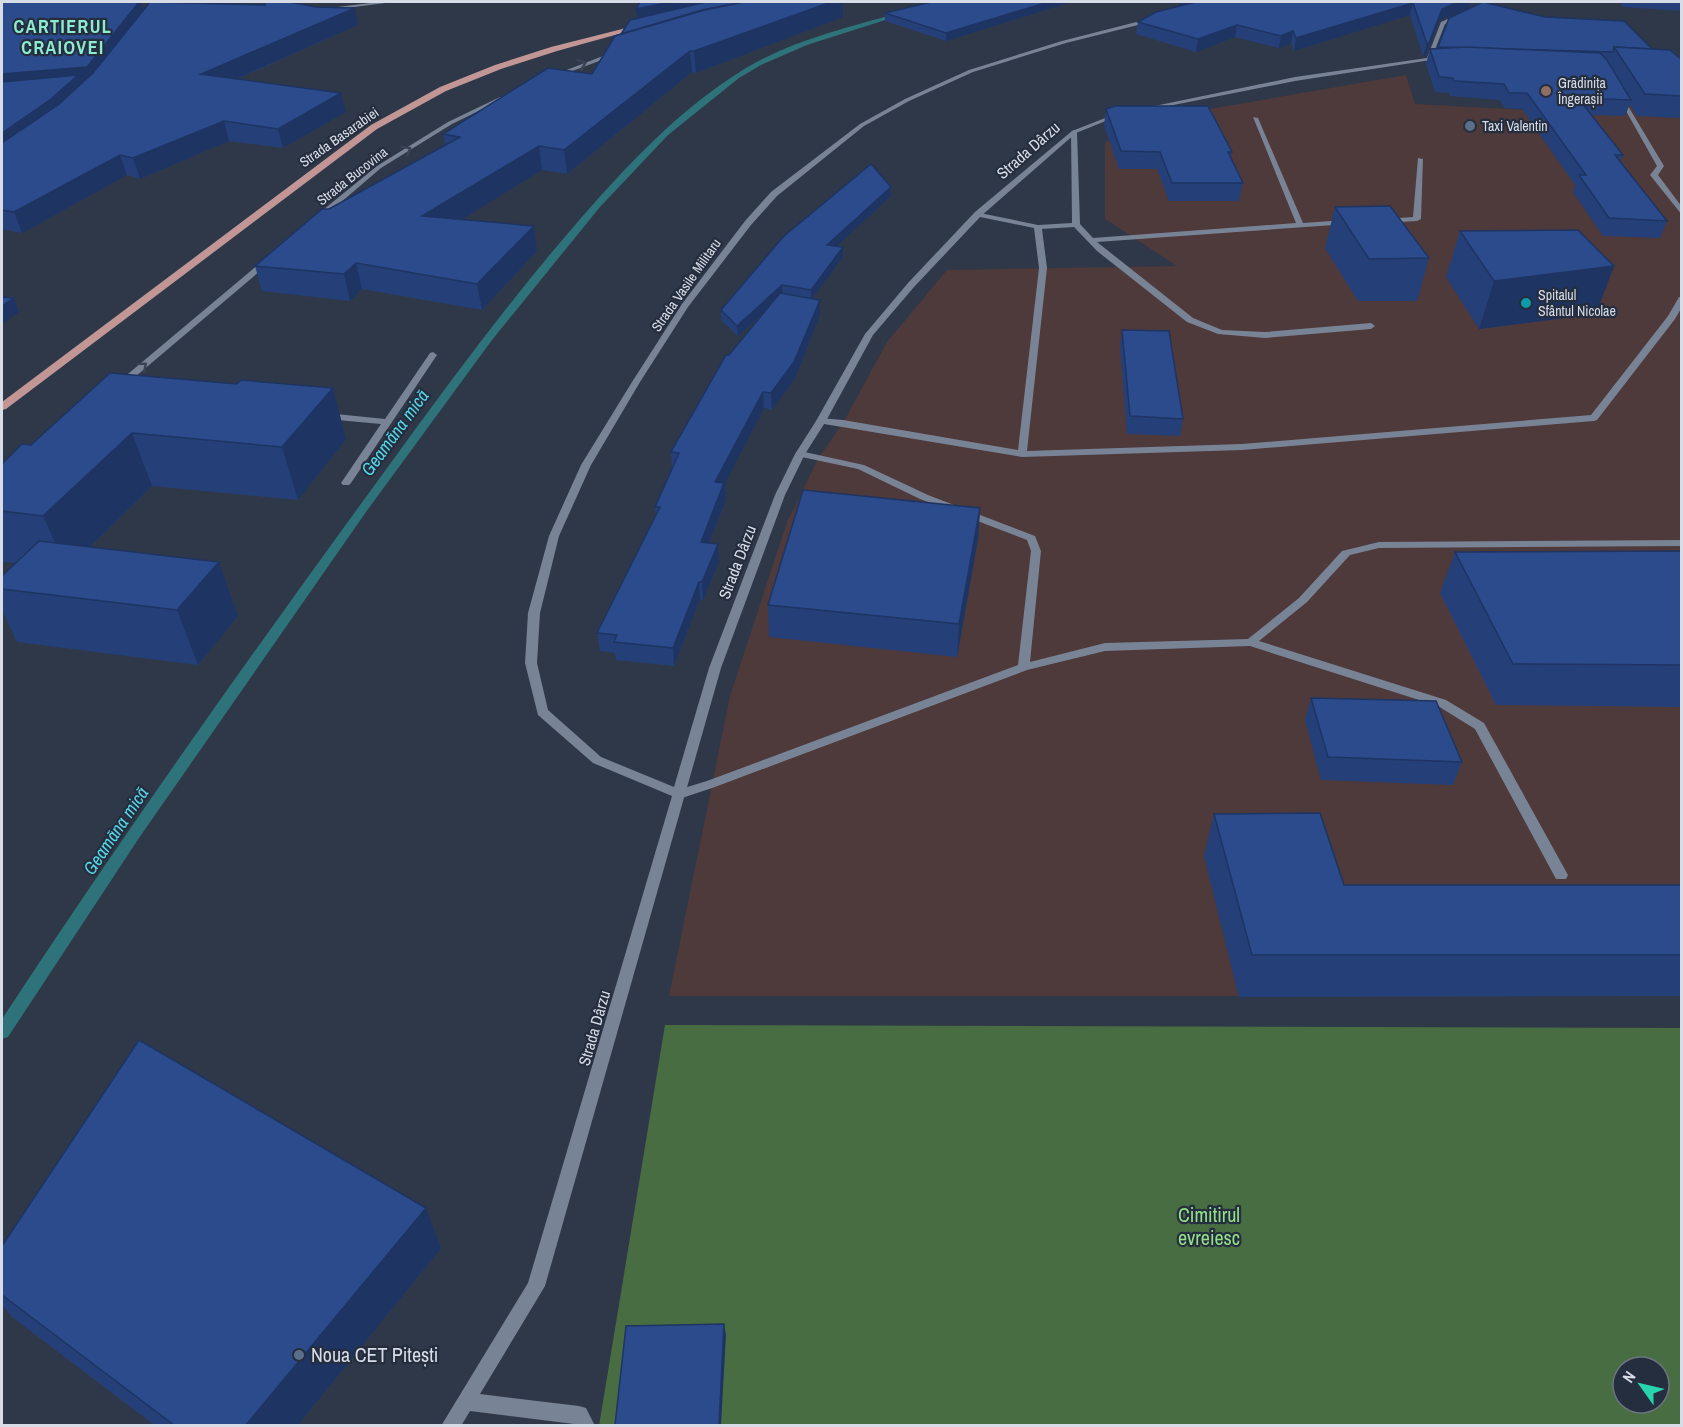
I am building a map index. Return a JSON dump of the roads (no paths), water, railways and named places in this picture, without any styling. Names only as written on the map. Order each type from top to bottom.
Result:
[{"type":"main road","name":"Strada Basarabiei","points":[[2,407],[374,127],[444,89],[498,67],[554,49],[648,25]]},
{"type":"street","points":[[316,10],[390,2]]},
{"type":"street","name":"Strada Dârzu","points":[[450,1425],[537,1286],[715,668],[780,495],[800,454],[869,334],[978,214],[1074,132],[1121,114],[1207,95],[1435,58],[1443,22],[1489,2]]},
{"type":"street","name":"Strada Vasile Militaru","points":[[679,794],[597,760],[542,712],[531,663],[534,613],[554,536],[586,465],[636,382],[685,306],[747,223],[800,172],[862,125],[907,100],[971,71],[1054,45],[1162,18]]},
{"type":"street","points":[[549,77],[621,51]]},
{"type":"street","points":[[1617,91],[1661,166],[1654,175],[1682,213]]},
{"type":"street","name":"Strada Bucovina","points":[[311,224],[379,167],[450,123],[508,96]]},
{"type":"street","points":[[1255,118],[1300,225]]},
{"type":"street","points":[[1074,132],[1076,225],[1190,320],[1221,332],[1265,335],[1371,326]]},
{"type":"street","points":[[1382,221],[1417,219],[1420,159]]},
{"type":"street","points":[[978,214],[1038,227],[1076,225]]},
{"type":"street","points":[[1092,240],[1358,222]]},
{"type":"street","points":[[1022,454],[1042,268],[1038,227]]},
{"type":"street","points":[[120,396],[109,395],[275,254]]},
{"type":"street","points":[[821,421],[1022,454],[1242,447],[1594,418],[1672,317],[1682,299]]},
{"type":"street","points":[[346,483],[433,355]]},
{"type":"street","points":[[318,415],[387,422]]},
{"type":"street","points":[[800,454],[861,467],[924,497],[1031,538],[1036,551],[1024,667]]},
{"type":"street","points":[[1251,642],[1304,600],[1346,553],[1379,545],[1682,543]]},
{"type":"street","points":[[679,794],[1024,667],[1105,647],[1251,642],[1442,703],[1480,726],[1562,875]]},
{"type":"street","points":[[466,1401],[579,1414],[586,1425]]},
{"type":"waterway","name":"Geamăna mică","points":[[2,1032],[134,834],[362,510],[489,338],[597,205],[666,134],[690,112],[737,76],[781,53],[901,14]]},
{"type":"place","name":"Grădinița Îngerașii","points":[[1546,91]]},
{"type":"place","name":"Taxi Valentin","points":[[1470,126]]},
{"type":"place","name":"Spitalul Sfântul Nicolae","points":[[1526,303]]},
{"type":"place","name":"Noua CET Pitești","points":[[299,1355]]},
{"type":"district","name":"CARTIERUL CRAIOVEI","points":[[63,37]]},
{"type":"park label","name":"Cimitirul evreiesc","points":[[1209,1226]]}]
